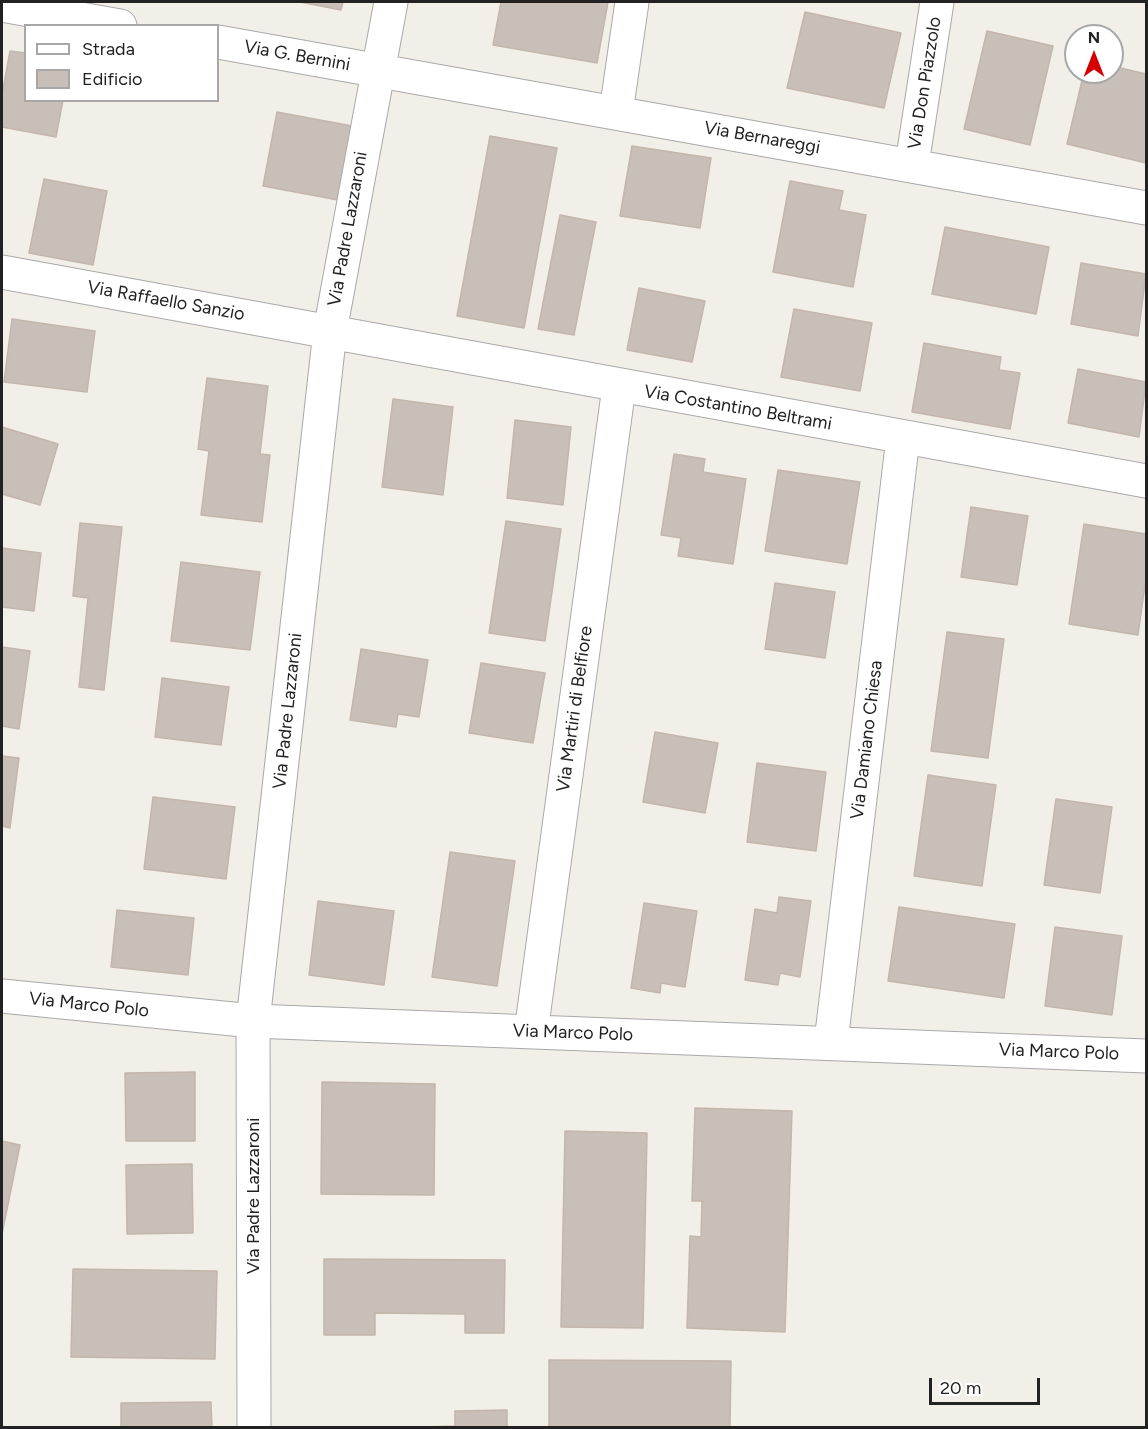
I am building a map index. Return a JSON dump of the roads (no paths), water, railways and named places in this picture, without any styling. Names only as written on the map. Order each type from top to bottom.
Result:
[{"type":"street","name":"Via Padre Lazzaroni","points":[[254,1428],[253,1021],[330,331],[391,2]]},
{"type":"street","points":[[616,111],[632,2]]},
{"type":"street","name":"Via Don Piazzolo","points":[[912,164],[937,2]]},
{"type":"street","points":[[2,5],[109,24]]},
{"type":"street","name":"Via G. Bernini","points":[[219,42],[377,70]]},
{"type":"street","name":"Via Bernareggi","points":[[377,70],[912,164],[1146,208]]},
{"type":"street","name":"Via Raffaello Sanzio","points":[[2,272],[330,331]]},
{"type":"street","name":"Via Costantino Beltrami","points":[[330,331],[619,387],[1146,482]]},
{"type":"street","name":"Via Martiri di Belfiore","points":[[531,1032],[619,387]]},
{"type":"street","name":"Via Damiano Chiesa","points":[[831,1042],[903,438]]},
{"type":"street","name":"Via Marco Polo","points":[[2,996],[253,1021],[1146,1056]]}]
